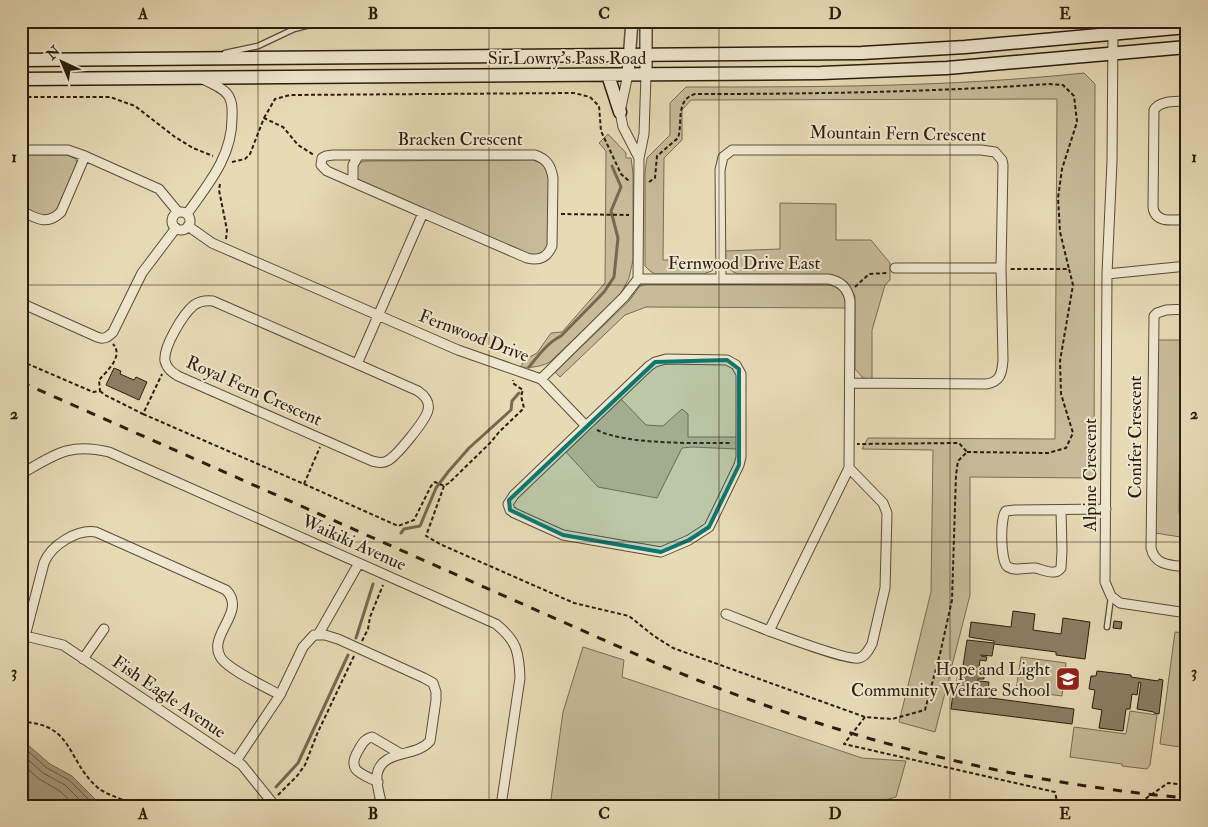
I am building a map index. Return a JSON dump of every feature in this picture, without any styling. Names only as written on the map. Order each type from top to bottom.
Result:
[{"type":"main road","name":"Sir Lowry's Pass Road","points":[[21,60],[862,53],[965,47],[1187,28]]},
{"type":"main road","name":"Sir Lowry's Pass Road","points":[[21,79],[646,75],[884,71],[956,67],[1187,47]]},
{"type":"main road","points":[[608,75],[620,112]]},
{"type":"street","points":[[632,21],[628,74],[620,112],[623,127],[639,158]]},
{"type":"street","points":[[638,279],[639,158],[644,134],[646,21]]},
{"type":"street","name":"Alpine Crescent","points":[[1111,596],[1105,582],[1107,274],[1112,160],[1113,34]]},
{"type":"street","points":[[21,150],[68,150],[155,187],[163,193],[171,206],[182,213],[190,220],[188,226],[182,230],[176,228],[173,224],[174,215],[182,213],[211,181],[224,158],[230,141],[232,122],[230,99],[221,89],[201,78]]},
{"type":"street","points":[[1187,101],[1162,103],[1154,110],[1153,207],[1156,215],[1164,220],[1187,219]]},
{"type":"street","name":"Mountain Fern Crescent","points":[[721,278],[721,162],[723,157],[732,150],[972,150],[995,152],[1002,160],[1003,165],[1001,268],[1003,360],[1001,375],[998,380],[986,384],[850,383]]},
{"type":"street","name":"Bracken Crescent","points":[[535,155],[546,161],[552,170],[553,214],[552,246],[550,252],[544,257],[534,260],[353,182],[323,168],[320,162],[326,156],[535,155]]},
{"type":"street","points":[[21,211],[44,220],[55,218],[61,212],[85,156]]},
{"type":"street","points":[[353,182],[353,165],[358,156]]},
{"type":"street","points":[[357,364],[423,212]]},
{"type":"street","name":"Fernwood Drive","points":[[188,226],[203,237],[225,248],[378,316],[458,350],[541,379],[624,297],[638,279]]},
{"type":"street","points":[[21,304],[101,339],[107,337],[113,332],[142,273],[176,228]]},
{"type":"street","points":[[1107,274],[1187,266]]},
{"type":"street","points":[[896,268],[1001,268]]},
{"type":"street","name":"Fernwood Drive East","points":[[638,279],[828,279],[837,280],[846,289]]},
{"type":"street","points":[[769,631],[849,468],[850,301],[846,289]]},
{"type":"street","name":"Royal Fern Crescent","points":[[213,300],[357,364],[418,391],[424,395],[427,402],[428,411],[397,454],[384,463],[372,461],[178,376],[170,371],[167,366],[165,354],[166,348],[180,324],[193,307],[200,301],[213,300]]},
{"type":"street","name":"Conifer Crescent","points":[[1187,308],[1162,311],[1154,316],[1151,548],[1154,557],[1160,562],[1187,567]]},
{"type":"street","points":[[666,359],[726,360],[736,365],[741,374],[741,443],[739,465],[709,527],[690,540],[667,551],[652,552],[563,535],[514,514],[510,510],[508,504],[514,494],[586,426],[655,362],[666,359]]},
{"type":"street","points":[[541,379],[586,426]]},
{"type":"street","name":"Waikiki Avenue","points":[[21,474],[54,454],[67,450],[82,448],[109,452],[496,624],[507,632],[514,643],[518,652],[520,678],[501,806]]},
{"type":"street","points":[[726,614],[794,640],[852,658],[859,658],[868,652],[885,588],[887,513],[883,503],[849,468]]},
{"type":"street","points":[[1060,510],[1062,565],[1057,572],[1032,568],[1014,570],[1007,566],[1003,560],[1003,513],[1012,510],[1106,509]]},
{"type":"street","points":[[23,635],[48,553],[57,545],[77,534],[87,531],[96,532],[226,590],[232,597],[233,608],[219,641],[219,654],[224,662],[280,695]]},
{"type":"street","points":[[318,635],[334,610],[358,563]]},
{"type":"street","points":[[1111,596],[1126,605],[1187,613]]},
{"type":"street","name":"Fish Eagle Avenue","points":[[83,659],[104,628]]},
{"type":"street","name":"Fish Eagle Avenue","points":[[23,635],[62,645],[242,765],[273,803]]},
{"type":"street","points":[[236,761],[280,695],[302,646],[314,635],[338,639],[433,683],[436,692],[430,741],[425,747],[417,751],[390,758],[382,764],[377,774],[382,806]]},
{"type":"street","points":[[378,782],[358,772],[354,767],[354,758],[365,740],[372,737],[401,754]]},
{"type":"lane","points":[[204,58],[258,46],[294,29],[314,23],[398,23]]},
{"type":"lane","points":[[1107,627],[1111,596]]},
{"type":"path","points":[[21,97],[110,97],[134,106],[174,138],[193,148],[232,162],[244,159],[250,154],[264,118],[275,99],[290,95],[574,93],[590,97],[599,106],[601,131],[621,174],[630,182],[646,183],[655,178],[657,156],[678,138],[681,105],[688,96],[695,94],[945,91],[1049,84],[1063,85],[1074,96],[1077,122],[1062,169],[1058,198],[1060,232],[1073,285],[1060,361],[1061,394],[1073,433],[1066,448],[1048,454],[967,452],[958,461],[952,600],[925,710],[892,719],[865,717],[673,648],[629,616],[565,599],[490,567],[426,536],[442,486],[449,483],[524,408],[521,396],[523,390],[514,384],[511,376],[514,369]]},
{"type":"path","points":[[264,118],[284,127],[298,145],[318,157],[320,162]]},
{"type":"path","points":[[220,182],[219,190],[227,230],[225,248]]},
{"type":"path","points":[[553,214],[639,215]]},
{"type":"path","points":[[846,289],[854,288],[869,274],[894,273],[896,268]]},
{"type":"path","points":[[1001,268],[1069,269]]},
{"type":"path","points":[[100,392],[99,380],[117,356],[116,348],[107,337]]},
{"type":"path","points":[[21,361],[93,392],[100,392],[143,414],[398,526],[414,520],[431,486],[435,482],[442,486]]},
{"type":"path","points":[[143,414],[167,366]]},
{"type":"path","points":[[586,426],[614,436],[630,438],[677,442],[741,443]]},
{"type":"path","points":[[304,484],[324,440]]},
{"type":"path","points":[[849,444],[959,443],[967,452]]},
{"type":"path","points":[[273,803],[305,765],[317,734],[368,629],[370,617],[387,576]]},
{"type":"path","points":[[865,717],[844,744],[1055,792],[1058,806]]},
{"type":"path","points":[[21,722],[44,726],[60,736],[70,747],[80,769],[92,782],[104,792],[126,800],[133,806]]},
{"type":"path","points":[[1135,806],[1168,783],[1187,785]]},
{"type":"highlighted area","points":[[727,360],[739,369],[739,465],[709,527],[689,540],[661,552],[563,535],[510,510],[509,500],[655,362]]},
{"type":"shaded area","points":[[1084,73],[1095,84],[1094,478],[970,477],[970,595],[935,732],[899,722],[931,592],[933,450],[862,449],[868,438],[1055,439],[1057,99],[691,100],[682,110],[682,140],[664,158],[663,260],[717,261],[712,271],[703,274],[655,274],[645,266],[645,173],[647,158],[670,135],[670,103],[686,87],[934,84]]},
{"type":"shaded area","points":[[608,134],[626,153],[626,158],[631,158],[633,173],[633,260],[629,278],[620,295],[551,361],[536,367],[520,367],[526,359],[537,353],[551,333],[562,332],[605,283],[606,151],[599,143]]},
{"type":"shaded area","points":[[21,155],[67,155],[76,159],[77,166],[55,213],[43,217],[21,207]]},
{"type":"shaded area","points":[[533,160],[543,164],[549,176],[548,244],[543,252],[535,255],[529,255],[361,181],[356,176],[357,166],[366,161]]},
{"type":"shaded area","points":[[780,203],[836,204],[836,240],[871,240],[890,263],[890,280],[885,285],[872,330],[872,379],[863,378],[855,369],[855,296],[847,282],[832,275],[738,274],[727,265],[725,251],[780,249]]},
{"type":"shaded area","points":[[647,284],[830,285],[838,289],[842,294],[846,308],[646,307],[625,315],[560,377],[555,372],[629,301],[640,286]]},
{"type":"shaded area","points":[[1156,340],[1180,340],[1180,410],[1187,410],[1187,420],[1180,421],[1179,513],[1187,513],[1187,538],[1155,533]]},
{"type":"shaded area","points":[[621,399],[646,425],[663,426],[682,409],[688,414],[688,437],[737,437],[737,449],[682,448],[657,498],[598,487],[566,452]]},
{"type":"shaded area","points":[[1175,632],[1187,633],[1187,748],[1160,744]]},
{"type":"shaded area","points":[[583,647],[624,660],[622,677],[862,758],[906,761],[896,797],[863,806],[550,806],[563,712]]},
{"type":"shaded area","points":[[1021,657],[1066,663],[1062,696],[1016,690]]},
{"type":"shaded area","points":[[1130,711],[1157,715],[1150,765],[1147,769],[1070,757],[1074,727],[1126,734]]},
{"type":"water","points":[[21,739],[50,764],[72,776],[102,806],[21,806]]},
{"type":"building","points":[[114,368],[121,371],[120,374],[134,380],[136,377],[147,382],[139,400],[106,385]]},
{"type":"building","points":[[1013,611],[1035,614],[1033,630],[1061,634],[1063,618],[1090,622],[1085,659],[1056,655],[1056,652],[994,644],[992,656],[981,655],[987,657],[986,661],[980,660],[978,674],[984,675],[984,679],[978,679],[978,681],[989,682],[987,695],[955,691],[957,678],[961,679],[967,640],[994,643],[994,641],[969,637],[971,622],[1011,627]]},
{"type":"building","points":[[1114,621],[1122,622],[1121,629],[1113,628]]},
{"type":"building","points":[[1097,671],[1131,675],[1131,677],[1158,681],[1159,679],[1163,680],[1159,714],[1137,709],[1141,683],[1139,682],[1137,695],[1132,694],[1130,709],[1126,709],[1123,731],[1099,728],[1102,710],[1092,708],[1095,690],[1089,689],[1091,676],[1096,676]]},
{"type":"building","points":[[953,693],[1074,709],[1072,724],[951,709]]},
{"type":"waterway","points":[[529,367],[539,354],[561,336],[604,292],[614,277],[618,238],[611,211],[621,187],[612,166]]},
{"type":"waterway","points":[[401,533],[404,529],[420,526],[436,488],[469,448],[511,410],[512,401],[519,393]]},
{"type":"waterway","points":[[356,638],[373,584]]},
{"type":"waterway","points":[[276,787],[298,763],[348,655]]},
{"type":"waterway","points":[[254,806],[258,802]]},
{"type":"railway","points":[[21,382],[658,664],[787,713],[918,752],[984,767],[1119,791],[1187,798]]},
{"type":"place","name":"Hope and Light Community Welfare School","points":[[1068,679]]}]
